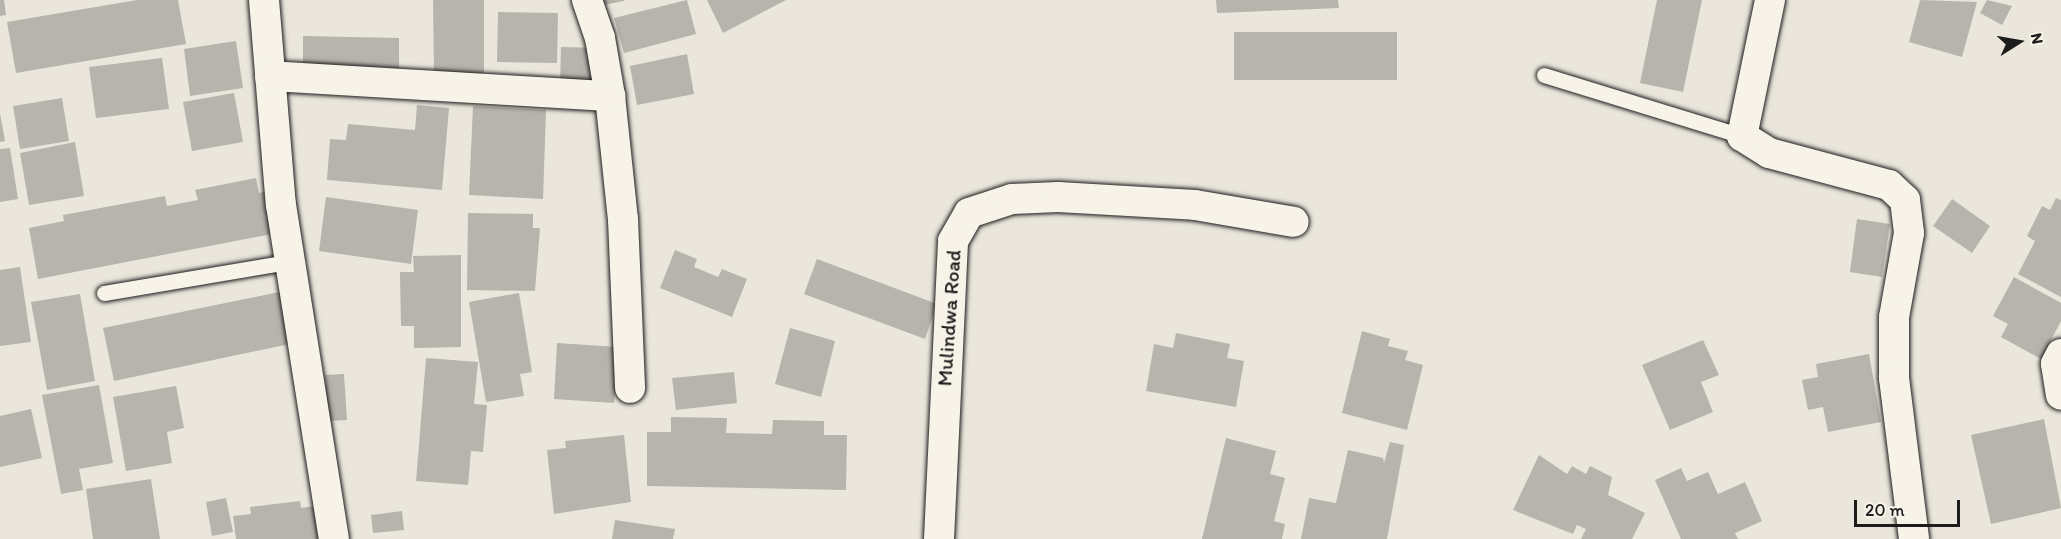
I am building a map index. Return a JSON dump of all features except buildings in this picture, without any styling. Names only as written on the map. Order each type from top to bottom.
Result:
[{"type":"street","points":[[264,0],[281,205],[294,261],[305,365],[334,539]]},
{"type":"street","points":[[587,0],[600,38],[610,96],[623,219],[630,388]]},
{"type":"street","points":[[1770,0],[1742,136],[1769,153],[1888,185],[1905,200],[1909,233],[1894,317],[1894,378],[1914,539]]},
{"type":"street","points":[[270,76],[610,96]]},
{"type":"street","name":"Mulindwa Road","points":[[939,539],[953,241],[969,213],[1012,199],[1058,197],[1195,205],[1294,222]]},
{"type":"street","points":[[2061,354],[2056,364],[2061,395]]},
{"type":"lane","points":[[1544,75],[1742,136]]},
{"type":"lane","points":[[104,292],[294,261]]}]
